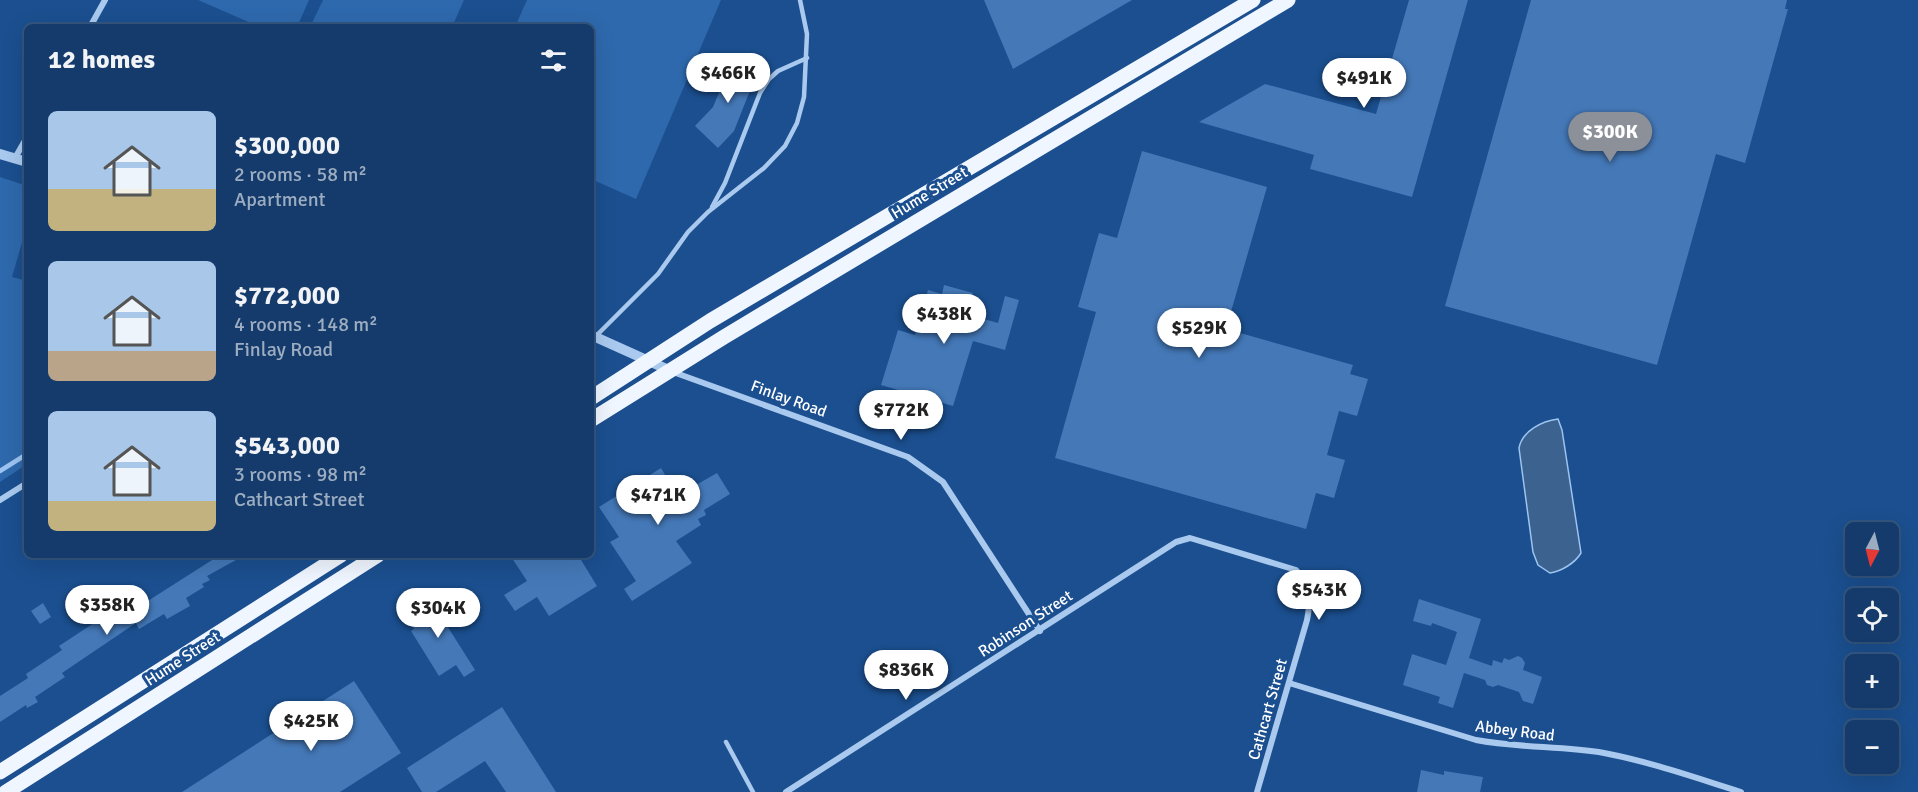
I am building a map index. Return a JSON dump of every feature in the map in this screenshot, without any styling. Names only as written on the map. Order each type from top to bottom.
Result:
[{"type":"main road","name":"Hume Street","points":[[594,396],[761,291],[1253,0]]},
{"type":"main road","name":"Hume Street","points":[[594,418],[1001,170],[1288,0]]},
{"type":"main road","name":"Hume Street","points":[[0,772],[336,558]]},
{"type":"main road","name":"Hume Street","points":[[6,792],[373,558]]},
{"type":"street","points":[[92,24],[105,0]]},
{"type":"street","points":[[15,158],[24,142]]},
{"type":"street","points":[[0,154],[24,161]]},
{"type":"street","name":"Finlay Road","points":[[594,336],[671,371],[908,457],[943,482],[1040,630]]},
{"type":"street","points":[[0,500],[24,485]]},
{"type":"street","name":"Robinson Street","points":[[786,792],[1161,551],[1176,542],[1190,538]]},
{"type":"street","name":"Cathcart Street","points":[[1190,538],[1296,570],[1305,580],[1310,592],[1310,606],[1257,792]]},
{"type":"street","name":"Abbey Road","points":[[1289,683],[1476,740],[1611,755],[1658,766],[1741,792]]},
{"type":"lane","points":[[594,335],[658,274],[688,232],[711,209],[764,168],[784,146],[797,123],[804,97],[807,34],[800,0]]},
{"type":"lane","points":[[711,209],[725,183],[760,93],[768,79],[777,71],[807,58]]},
{"type":"lane","points":[[726,742],[753,792]]},
{"type":"shaded area","points":[[198,0],[309,0],[298,24],[253,24]]},
{"type":"shaded area","points":[[323,0],[464,0],[453,24],[311,24]]},
{"type":"shaded area","points":[[527,0],[721,0],[636,199],[594,180],[594,24],[516,24]]},
{"type":"shaded area","points":[[0,177],[24,185],[24,235],[12,277],[24,280],[24,466],[0,482]]},
{"type":"shaded area","points":[[1558,419],[1562,430],[1581,553],[1568,566],[1550,573],[1538,565],[1533,552],[1519,448],[1528,432],[1546,422]]},
{"type":"building","points":[[984,0],[1132,0],[1013,69]]},
{"type":"building","points":[[1409,0],[1468,0],[1412,197],[1310,169],[1314,155],[1199,122],[1265,84],[1376,114]]},
{"type":"building","points":[[1531,0],[1787,0],[1785,9],[1788,9],[1745,163],[1716,154],[1657,365],[1445,306]]},
{"type":"building","points":[[726,63],[753,63],[753,83],[734,131],[718,148],[695,126],[713,107],[726,76]]},
{"type":"building","points":[[1142,151],[1267,187],[1226,329],[1353,365],[1350,374],[1368,379],[1357,416],[1339,411],[1327,455],[1345,460],[1334,498],[1316,493],[1306,529],[1055,458],[1096,312],[1078,307],[1099,233],[1117,238]]},
{"type":"building","points":[[944,285],[973,293],[970,303],[980,306],[977,317],[998,323],[1005,296],[1019,300],[1005,350],[973,341],[953,406],[881,385],[898,330],[915,335],[928,290],[942,294]]},
{"type":"building","points":[[661,468],[671,485],[683,478],[689,489],[717,473],[730,494],[704,510],[706,515],[698,519],[701,525],[676,541],[692,563],[632,601],[624,589],[636,581],[610,542],[619,537],[599,507]]},
{"type":"building","points":[[215,558],[240,558],[207,576],[210,580],[202,584],[204,587],[186,598],[190,606],[167,619],[164,614],[139,629],[136,623],[62,673],[65,677],[35,697],[38,702],[27,708],[26,705],[0,722],[0,696],[28,678],[26,674],[62,650],[59,646],[112,611],[115,616],[141,600],[143,604]]},
{"type":"building","points":[[512,558],[580,558],[597,586],[549,616],[537,597],[515,611],[504,595],[527,581]]},
{"type":"building","points":[[435,597],[444,611],[439,613],[475,670],[464,677],[456,665],[439,676],[411,631],[414,629],[405,615]]},
{"type":"building","points":[[1419,599],[1481,619],[1469,658],[1492,666],[1493,660],[1502,663],[1504,658],[1509,660],[1518,656],[1522,658],[1525,663],[1523,670],[1542,677],[1533,704],[1523,701],[1519,692],[1498,685],[1493,687],[1487,685],[1485,680],[1464,673],[1453,708],[1438,703],[1440,697],[1403,685],[1412,654],[1446,665],[1457,632],[1432,623],[1431,626],[1413,621]]},
{"type":"building","points":[[43,603],[51,617],[40,624],[31,611]]},
{"type":"building","points":[[354,681],[401,753],[340,792],[182,792]]},
{"type":"building","points":[[502,707],[556,792],[506,792],[485,761],[436,792],[422,792],[407,768]]},
{"type":"building","points":[[1421,770],[1444,775],[1444,771],[1483,777],[1480,792],[1417,792]]},
{"type":"waterway","points":[[0,471],[24,456]]}]
